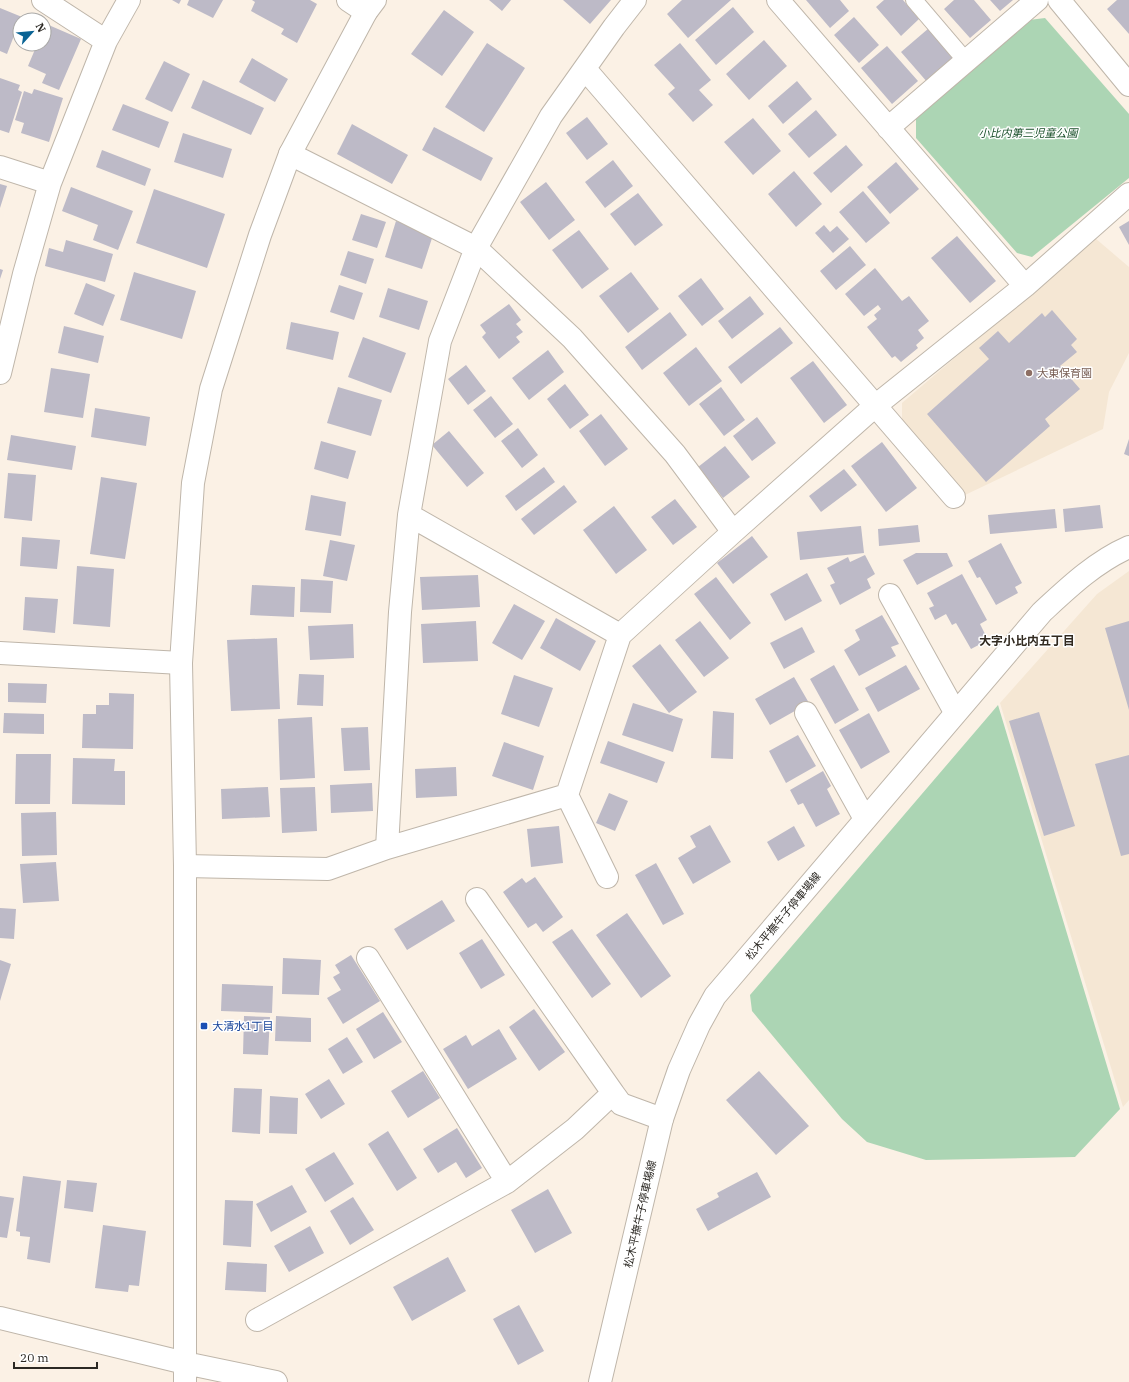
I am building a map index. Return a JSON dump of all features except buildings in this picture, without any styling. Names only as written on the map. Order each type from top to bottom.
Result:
[{"type":"street","points":[[43,0],[106,41]]},
{"type":"street","points":[[0,373],[24,274],[50,183],[106,41],[129,0]]},
{"type":"street","points":[[387,848],[400,612],[409,515],[440,341],[476,248],[551,116],[635,0]]},
{"type":"street","points":[[778,0],[1024,286]]},
{"type":"street","points":[[888,128],[1037,0]]},
{"type":"street","points":[[1059,0],[1129,85]]},
{"type":"street","points":[[185,1372],[185,866],[181,663],[193,483],[211,388],[260,235],[290,154],[363,4]]},
{"type":"street","points":[[585,69],[954,497]]},
{"type":"street","points":[[290,154],[476,248],[572,338],[675,454],[733,532]]},
{"type":"street","points":[[0,167],[50,183]]},
{"type":"street","points":[[607,878],[567,795],[620,635],[875,406],[1024,286],[1129,194]]},
{"type":"street","points":[[409,515],[620,635]]},
{"type":"street","name":"松木平撫牛子停車場線","points":[[600,1382],[662,1119],[679,1070],[699,1025],[716,996],[955,712],[1042,612],[1077,579],[1120,551],[1129,547]]},
{"type":"street","points":[[890,596],[955,712]]},
{"type":"street","points":[[0,653],[181,663]]},
{"type":"street","points":[[806,713],[865,819]]},
{"type":"street","points":[[185,866],[328,869],[387,848],[567,795]]},
{"type":"street","points":[[477,899],[621,1104],[662,1119]]},
{"type":"street","points":[[368,958],[507,1182]]},
{"type":"street","points":[[257,1320],[507,1182],[575,1129],[613,1093]]},
{"type":"street","points":[[0,1318],[185,1372],[276,1382]]},
{"type":"lane","points":[[914,0],[966,61]]},
{"type":"shaded area","name":"大東保育園","points":[[1095,238],[1129,267],[1129,353],[1109,392],[1103,429],[965,495],[902,423],[902,403]]},
{"type":"shaded area","points":[[1129,571],[1129,1100],[1123,1107],[1000,703],[1097,594]]},
{"type":"green space","name":"小比内第三児童公園","points":[[1045,18],[1129,114],[1129,178],[1032,257],[1017,253],[916,138],[916,112],[1021,21]]},
{"type":"green space","points":[[998,705],[1120,1109],[1075,1157],[926,1160],[867,1142],[842,1119],[752,1011],[750,995]]},
{"type":"place","name":"大東保育園","points":[[1029,373]]},
{"type":"place","name":"大清水1丁目","points":[[204,1026]]},
{"type":"district","name":"大字小比内五丁目","points":[[1027,640]]}]
